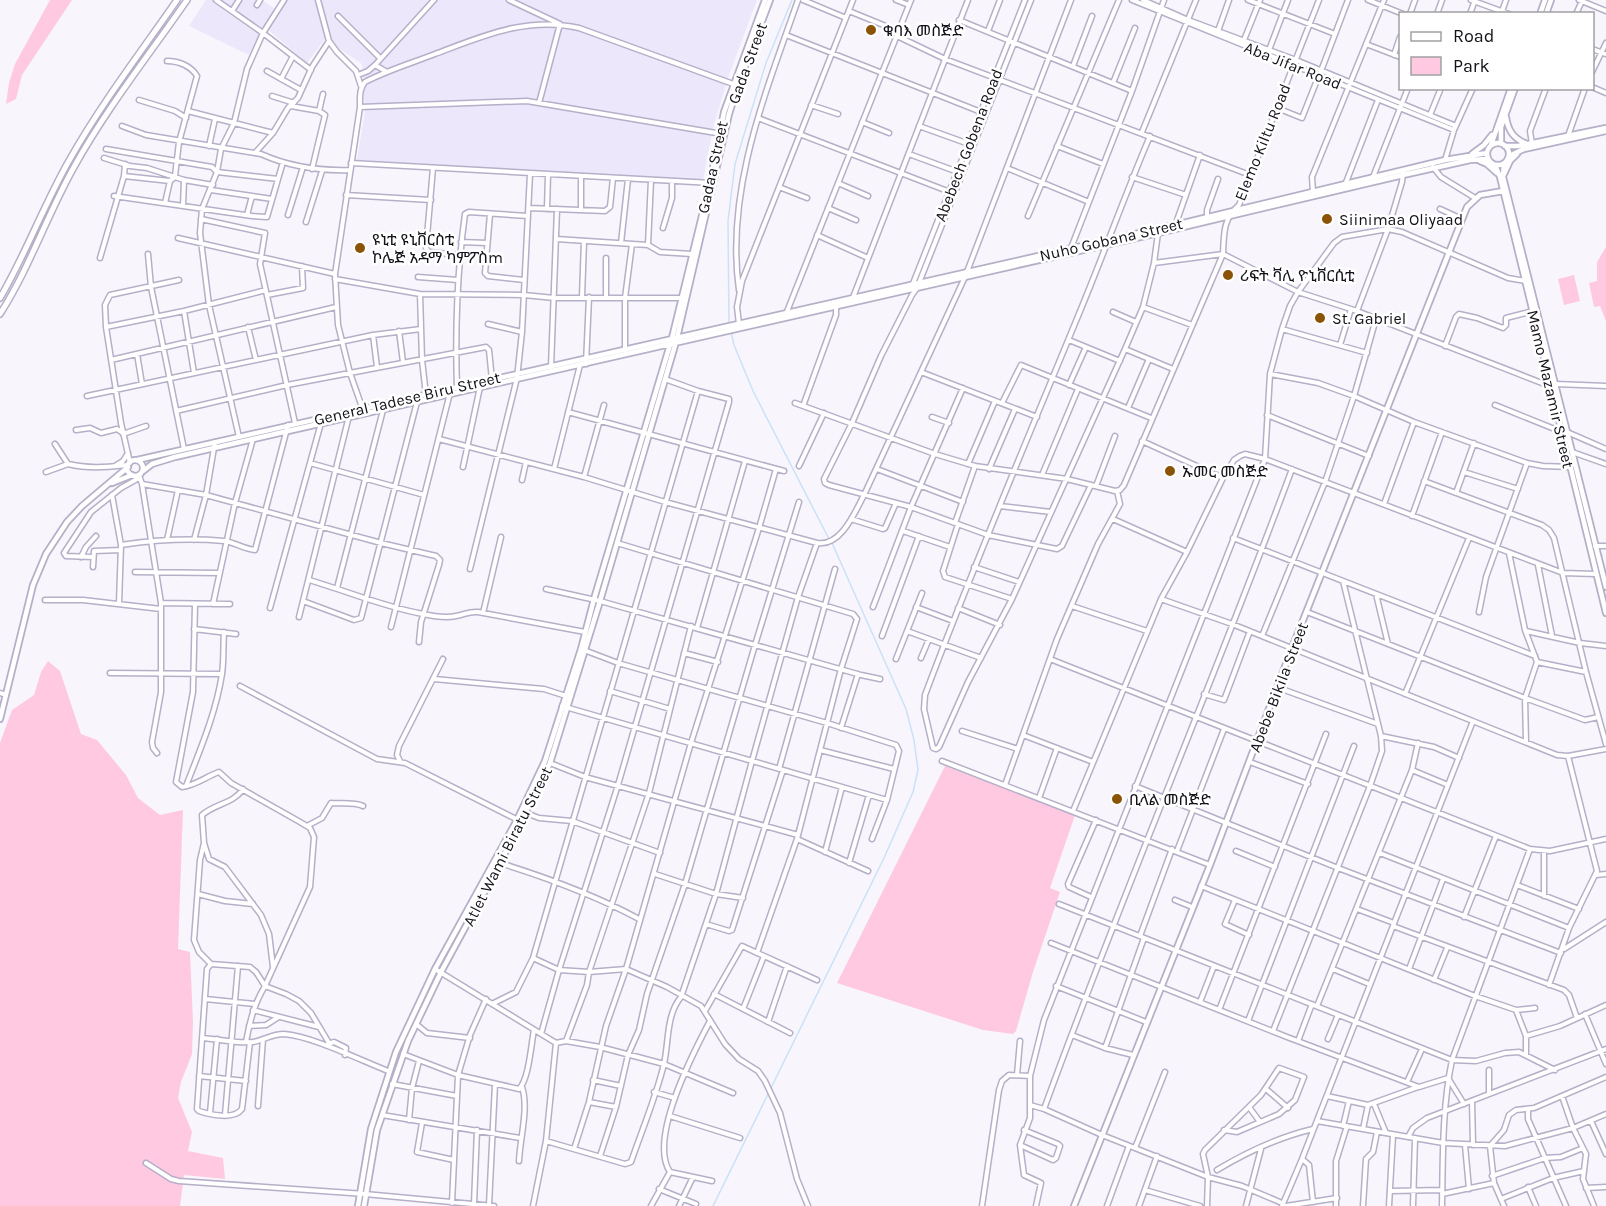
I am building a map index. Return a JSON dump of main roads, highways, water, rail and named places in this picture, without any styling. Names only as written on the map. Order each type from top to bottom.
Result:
[{"type":"highway","points":[[0,298],[16,272],[75,150],[177,0]]},
{"type":"highway","points":[[0,314],[24,274],[75,165],[187,0]]},
{"type":"main road","name":"Gadaa Street","points":[[674,340],[681,298],[712,183],[721,134],[735,84],[765,0]]},
{"type":"main road","name":"Gada Street","points":[[735,84],[770,0]]},
{"type":"main road","points":[[1510,90],[1488,156],[1495,165],[1504,164],[1509,156],[1521,150],[1606,129]]},
{"type":"main road","points":[[1509,156],[1503,145],[1501,127],[1514,90]]},
{"type":"main road","points":[[1506,114],[1511,132],[1520,142],[1530,144]]},
{"type":"main road","points":[[1470,155],[1489,140],[1500,120]]},
{"type":"main road","points":[[1491,146],[1513,147],[1568,138]]},
{"type":"main road","points":[[1474,160],[1487,164],[1501,177],[1510,161],[1521,150]]},
{"type":"main road","name":"Nuho Gobana Street","points":[[1433,166],[1445,160],[1470,155],[1488,156]]},
{"type":"main road","name":"Nuho Gobana Street","points":[[674,340],[836,304],[912,290],[918,286],[1433,166],[1488,156]]},
{"type":"main road","name":"Mamo Mazamir Street","points":[[1504,164],[1501,177],[1506,197]]},
{"type":"main road","name":"Mamo Mazamir Street","points":[[1495,165],[1501,177],[1555,386],[1565,449],[1606,586]]},
{"type":"main road","name":"Nuho Gobana Street","points":[[1313,194],[1373,178],[1403,173]]},
{"type":"main road","points":[[674,340],[712,183]]},
{"type":"main road","name":"Abebe Bikila Street","points":[[1074,1206],[1467,207],[1476,198],[1490,192],[1503,191]]},
{"type":"main road","name":"Nuho Gobana Street","points":[[966,275],[1071,248],[1158,233],[1207,217],[1230,214]]},
{"type":"main road","name":"General Tadese Biru Street","points":[[551,368],[580,365],[586,361],[625,350],[674,340]]},
{"type":"main road","name":"General Tadese Biru Street","points":[[110,484],[140,474],[161,461],[239,436],[321,423],[426,394],[480,387],[517,376],[674,340]]},
{"type":"main road","name":"Atlet Wami Biratu Street","points":[[646,434],[665,379],[674,340]]},
{"type":"main road","name":"Atlet Wami Biratu Street","points":[[358,1206],[381,1115],[403,1054],[438,971],[500,863],[545,761],[583,650],[585,632],[594,599],[674,340]]},
{"type":"main road","name":"General Tadese Biru Street","points":[[363,411],[417,402],[457,387],[517,376]]},
{"type":"main road","name":"General Tadese Biru Street","points":[[129,465],[137,460],[184,450],[253,439],[288,428],[295,423],[349,415]]},
{"type":"main road","name":"Mamo Mazamir Street","points":[[1564,432],[1572,452],[1606,613]]},
{"type":"main road","points":[[137,460],[143,465],[140,474]]},
{"type":"main road","points":[[0,719],[2,701],[6,695],[33,585],[46,554],[67,522],[82,506],[110,484],[129,465],[132,475]]},
{"type":"main road","name":"Atlet Wami Biratu Street","points":[[364,1206],[362,1194],[371,1129],[388,1071],[438,971],[519,821],[526,813],[550,763],[566,696],[600,601],[629,490]]},
{"type":"waterway","points":[[729,325],[728,221],[735,164],[766,63],[792,0]]},
{"type":"waterway","points":[[731,332],[753,391],[829,539]]},
{"type":"waterway","points":[[771,1088],[884,858],[913,792],[918,770],[914,740],[906,709],[832,543]]},
{"type":"waterway","points":[[713,1206],[769,1092]]},
{"type":"place","name":"ቁባእ መስጅድ","points":[[871,30]]},
{"type":"place","name":"Siinimaa Oliyaad","points":[[1327,219]]},
{"type":"place","name":"ዩኒቲ ዩኒቨርስቲ ኮሌጅ አዳማ ካምፖስm","points":[[360,248]]},
{"type":"place","name":"ሪፍት ቫሊ ዮኒቨርሲቲ","points":[[1228,275]]},
{"type":"place","name":"St. Gabriel","points":[[1320,318]]},
{"type":"place","name":"ኡመር መስጅድ","points":[[1170,471]]},
{"type":"place","name":"ቢላል መስጅድ","points":[[1117,799]]}]
